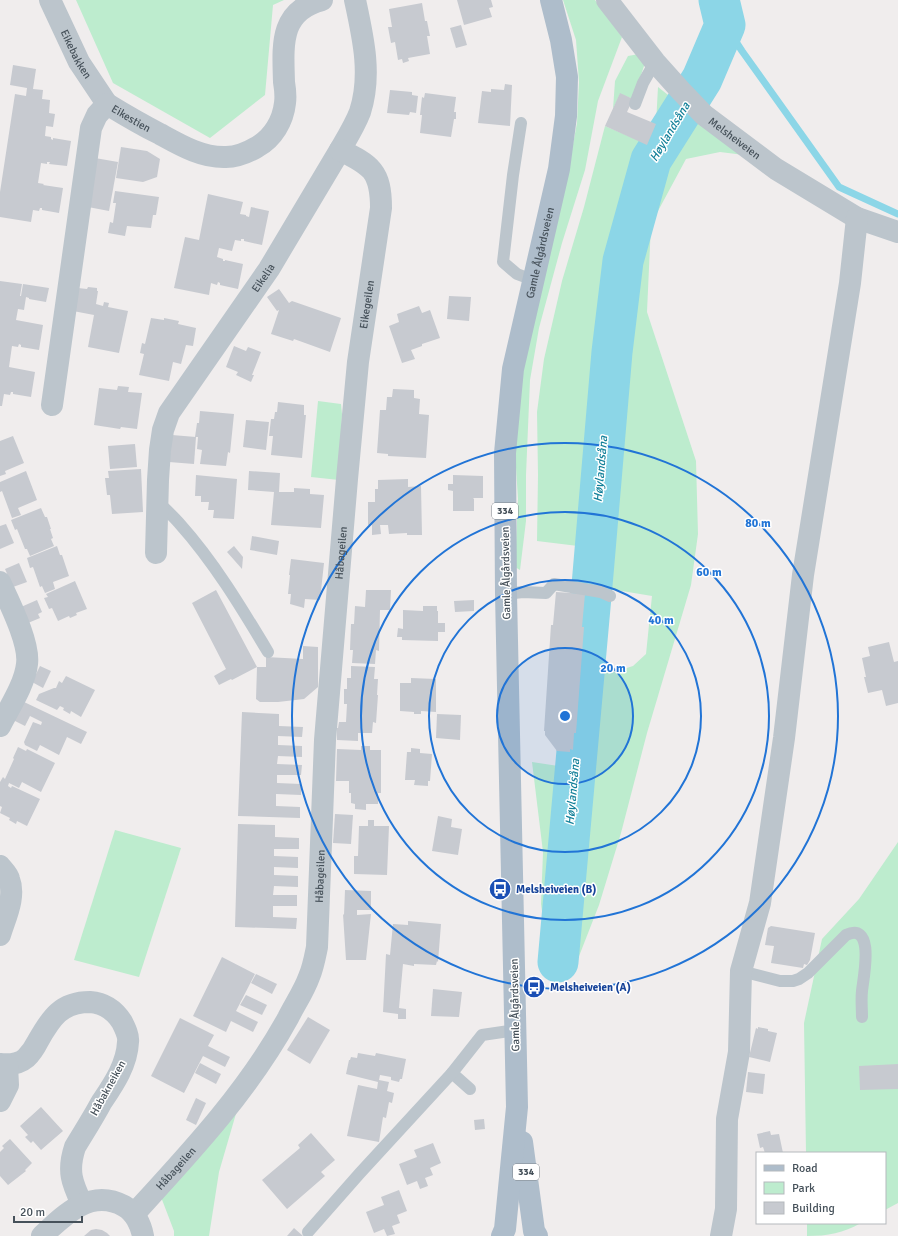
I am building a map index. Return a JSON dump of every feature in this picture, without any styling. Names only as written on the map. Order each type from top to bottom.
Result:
[{"type":"main road","name":"Gamle Ålgårdsveien","points":[[502,1236],[505,1230],[517,1107],[506,594],[505,453],[512,369],[559,169],[566,116],[567,77],[561,40],[551,0]]},
{"type":"main road","name":"Gamle Ålgårdsveien","points":[[517,1107],[534,1231],[537,1236]]},
{"type":"street","name":"Eikebakken","points":[[50,0],[79,62],[107,104]]},
{"type":"street","name":"Eikestien","points":[[52,405],[91,128],[97,115],[107,104],[131,119],[184,147],[206,155],[226,157],[246,153],[263,144],[279,125],[285,102],[283,53],[286,31],[297,13],[315,2],[322,0]]},
{"type":"street","name":"Eikelia","points":[[156,553],[158,480],[162,430],[169,413],[269,269],[352,130],[360,112],[366,79],[363,36],[355,0]]},
{"type":"street","name":"Melsheiveien","points":[[607,0],[655,62],[704,115],[776,169],[857,218],[898,232]]},
{"type":"street","name":"Eikegeilen","points":[[340,150],[360,160],[370,168],[377,179],[381,192],[382,208],[358,362],[346,479]]},
{"type":"street","points":[[721,1236],[726,1209],[727,1119],[739,1052],[741,971],[760,903],[784,738],[803,575],[850,283],[857,218]]},
{"type":"street","name":"Håbageilen","points":[[134,1214],[180,1163],[243,1088],[277,1038],[310,976],[316,947],[325,740],[346,479]]},
{"type":"street","points":[[0,582],[17,621],[27,650],[27,664],[24,677],[0,726]]},
{"type":"street","points":[[0,866],[9,878],[11,891],[9,905],[0,935]]},
{"type":"street","name":"Håbakneiken","points":[[0,1101],[8,1085],[3,1065],[16,1063],[25,1059],[32,1052],[54,1015],[66,1007],[79,1002],[95,1002],[109,1008],[118,1016],[125,1028],[129,1041],[123,1065],[75,1147],[71,1158],[71,1176],[74,1188],[82,1204]]},
{"type":"street","points":[[42,1236],[60,1218],[82,1204],[94,1200],[106,1199],[127,1207],[134,1214],[140,1224],[143,1236]]},
{"type":"lane","points":[[635,104],[643,83],[655,62]]},
{"type":"lane","points":[[521,123],[513,175],[503,262],[517,274],[533,280]]},
{"type":"lane","points":[[157,501],[204,554],[233,595],[268,652]]},
{"type":"lane","points":[[506,594],[523,592],[546,593],[554,584],[584,588],[605,594]]},
{"type":"lane","points":[[741,971],[780,981],[792,981],[799,979],[846,936],[851,933],[857,934],[864,941],[866,947],[862,993],[862,1016]]},
{"type":"lane","points":[[308,1232],[452,1073],[482,1035],[516,1030]]},
{"type":"lane","points":[[452,1073],[470,1090]]},
{"type":"green space","points":[[76,0],[284,0],[273,5],[265,95],[210,138],[113,83]]},
{"type":"green space","points":[[563,0],[595,0],[622,37],[598,101],[585,170],[562,243],[539,328],[530,380],[526,475],[526,521],[520,570],[515,567],[518,499],[515,452],[522,369],[567,176],[577,123],[579,82],[576,40]]},
{"type":"green space","points":[[639,54],[645,63],[633,99],[620,94],[613,109],[615,81],[628,56]]},
{"type":"green space","points":[[658,87],[744,155],[720,152],[686,159],[651,224],[647,312],[696,461],[698,534],[691,585],[647,733],[621,833],[599,905],[574,969],[548,955],[541,904],[543,852],[532,762],[578,769],[587,671],[596,662],[611,673],[633,666],[646,654],[652,596],[604,588],[579,581],[578,546],[537,541],[537,412],[544,359],[562,281],[584,207],[605,126],[647,144],[656,124]]},
{"type":"green space","points":[[318,401],[341,404],[342,414],[339,480],[311,477]]},
{"type":"green space","points":[[115,830],[181,848],[139,977],[74,960]]},
{"type":"green space","points":[[898,842],[898,1203],[886,1209],[886,1152],[806,1152],[804,1023],[822,939],[859,899]]},
{"type":"green space","points":[[242,1093],[219,1172],[209,1236],[174,1236],[174,1231],[161,1197]]},
{"type":"green space","points":[[807,1224],[859,1224],[835,1233],[807,1236]]},
{"type":"building","points":[[457,0],[491,0],[493,7],[489,8],[492,17],[464,25]]},
{"type":"building","points":[[422,3],[425,21],[427,21],[430,36],[427,36],[430,54],[408,58],[409,61],[403,63],[402,59],[398,60],[395,42],[391,43],[388,27],[392,27],[389,9]]},
{"type":"building","points":[[461,25],[467,45],[456,48],[450,28]]},
{"type":"building","points":[[13,65],[36,69],[33,89],[43,90],[42,99],[50,100],[49,113],[55,114],[53,127],[46,126],[45,136],[51,137],[53,140],[53,138],[71,141],[67,166],[49,164],[50,162],[47,162],[47,164],[41,163],[38,183],[63,188],[59,213],[42,210],[42,208],[40,208],[39,211],[33,210],[31,222],[0,217],[0,192],[15,94],[26,96],[27,88],[10,85]]},
{"type":"building","points":[[505,84],[512,85],[510,126],[478,123],[482,91],[491,92],[491,89],[504,90]]},
{"type":"building","points":[[390,90],[412,92],[412,95],[418,96],[416,113],[410,112],[409,115],[387,113]]},
{"type":"building","points":[[425,93],[456,97],[454,112],[456,112],[456,119],[454,119],[451,137],[420,133],[422,97],[424,98]]},
{"type":"building","points":[[620,93],[633,99],[627,112],[656,124],[647,145],[605,126]]},
{"type":"building","points":[[121,147],[147,151],[160,159],[157,177],[143,182],[116,178]]},
{"type":"building","points":[[95,158],[118,162],[109,211],[88,207]]},
{"type":"building","points":[[115,191],[159,197],[156,215],[153,215],[151,228],[127,226],[125,236],[108,233],[110,222],[113,223],[116,203],[113,203]]},
{"type":"building","points":[[208,194],[243,202],[240,214],[249,217],[251,207],[269,211],[262,245],[241,239],[241,241],[235,240],[232,251],[219,248],[217,257],[223,259],[223,261],[225,260],[243,264],[238,289],[220,285],[218,282],[217,285],[211,283],[209,295],[174,288],[185,237],[199,240]]},
{"type":"building","points":[[0,281],[22,284],[20,296],[23,284],[49,288],[46,302],[29,299],[26,297],[24,310],[18,309],[16,320],[43,325],[39,350],[21,347],[19,344],[18,347],[12,346],[9,367],[35,372],[31,397],[13,394],[13,392],[11,392],[10,395],[4,394],[2,406],[0,406]]},
{"type":"building","points":[[88,287],[97,288],[96,304],[103,306],[104,302],[109,303],[108,307],[128,311],[119,353],[88,347],[94,315],[73,311],[78,288],[87,289]]},
{"type":"building","points":[[279,289],[289,303],[292,301],[341,318],[330,352],[294,339],[293,341],[271,334],[279,310],[277,311],[267,297]]},
{"type":"building","points":[[449,296],[471,297],[469,321],[447,319]]},
{"type":"building","points":[[419,306],[422,313],[430,310],[440,338],[422,344],[422,346],[411,350],[415,359],[402,363],[389,326],[399,322],[397,314]]},
{"type":"building","points":[[151,318],[164,320],[164,318],[179,321],[178,324],[196,328],[193,346],[186,345],[181,364],[173,362],[169,381],[139,375],[144,354],[140,353],[142,343],[145,344]]},
{"type":"building","points":[[234,346],[246,351],[248,347],[261,352],[252,375],[254,375],[251,382],[236,375],[238,372],[226,367]]},
{"type":"building","points":[[118,386],[129,387],[128,392],[142,393],[137,429],[121,427],[120,429],[94,425],[99,388],[117,390]]},
{"type":"building","points":[[393,389],[414,390],[414,398],[420,399],[419,414],[429,415],[426,458],[388,456],[388,454],[377,453],[380,410],[386,410],[387,397],[392,397]]},
{"type":"building","points":[[278,402],[304,405],[304,415],[306,415],[302,458],[271,455],[273,436],[269,436],[271,419],[274,419],[275,412],[277,412]]},
{"type":"building","points":[[200,411],[234,414],[230,453],[228,452],[226,466],[200,464],[202,450],[197,449],[198,437],[195,437],[197,423],[199,423]]},
{"type":"building","points":[[246,420],[269,422],[266,450],[243,447]]},
{"type":"building","points":[[172,435],[196,437],[194,464],[169,462]]},
{"type":"building","points":[[13,436],[24,463],[5,471],[6,474],[0,476],[0,441]]},
{"type":"building","points":[[135,444],[137,467],[110,469],[108,446]]},
{"type":"building","points":[[141,469],[143,512],[112,514],[110,495],[107,495],[105,478],[109,478],[108,471]]},
{"type":"building","points":[[26,471],[37,500],[18,508],[21,515],[12,518],[2,491],[0,492],[0,482]]},
{"type":"building","points":[[249,471],[280,473],[279,492],[294,492],[294,488],[310,489],[310,494],[324,495],[321,528],[271,525],[274,492],[248,490]]},
{"type":"building","points":[[196,475],[237,479],[234,519],[213,518],[214,510],[208,510],[209,502],[201,502],[201,496],[195,496]]},
{"type":"building","points":[[453,475],[483,476],[483,498],[473,498],[474,511],[453,511],[453,491],[448,490],[448,484],[453,484]]},
{"type":"building","points":[[408,479],[408,487],[421,486],[422,535],[407,535],[407,533],[389,534],[388,525],[380,525],[381,534],[372,535],[372,525],[368,525],[368,502],[375,502],[375,489],[378,489],[378,480]]},
{"type":"building","points":[[41,508],[45,517],[47,517],[53,538],[51,539],[54,546],[30,556],[11,520]]},
{"type":"building","points":[[6,524],[14,543],[0,549],[0,526]]},
{"type":"building","points":[[252,536],[279,541],[277,555],[250,550]]},
{"type":"building","points":[[57,546],[60,555],[62,555],[69,576],[53,582],[55,589],[45,593],[42,586],[40,587],[33,567],[30,568],[27,558]]},
{"type":"building","points":[[234,546],[243,557],[242,569],[227,552]]},
{"type":"building","points":[[291,559],[324,563],[320,600],[305,599],[304,608],[290,604],[291,594],[288,594]]},
{"type":"building","points":[[19,563],[27,582],[13,587],[5,569]]},
{"type":"building","points":[[75,581],[87,609],[76,613],[77,615],[70,618],[69,616],[58,621],[52,608],[49,609],[44,598],[48,597],[46,594]]},
{"type":"building","points":[[216,590],[257,667],[219,685],[214,676],[226,669],[192,603]]},
{"type":"building","points":[[366,590],[391,590],[390,610],[380,610],[379,651],[376,650],[375,664],[352,663],[353,650],[350,650],[351,624],[354,624],[355,606],[365,607]]},
{"type":"building","points":[[556,592],[585,594],[576,733],[574,733],[573,750],[570,749],[570,752],[557,751],[545,735],[544,731],[551,625],[553,625]]},
{"type":"building","points":[[37,600],[42,612],[38,614],[40,618],[28,623],[21,607]]},
{"type":"building","points":[[474,600],[474,611],[455,612],[454,601]]},
{"type":"building","points":[[423,606],[437,606],[438,623],[445,623],[445,632],[438,632],[438,641],[402,640],[402,637],[397,637],[398,628],[403,629],[403,610],[423,611]]},
{"type":"building","points":[[889,642],[894,662],[898,661],[898,703],[886,706],[882,690],[868,693],[864,677],[866,677],[862,658],[870,656],[868,647]]},
{"type":"building","points":[[303,646],[318,647],[318,687],[304,699],[278,702],[260,702],[256,699],[257,667],[266,667],[266,657],[303,659]]},
{"type":"building","points":[[40,666],[51,671],[43,688],[32,682]]},
{"type":"building","points":[[351,666],[375,667],[374,679],[378,679],[376,723],[373,722],[372,733],[358,733],[358,741],[337,740],[337,728],[339,722],[346,722],[347,704],[344,704],[344,689],[347,689],[347,678],[351,678]]},
{"type":"building","points":[[66,676],[95,690],[81,717],[71,711],[70,714],[63,710],[64,708],[60,706],[57,710],[36,700],[39,694],[56,688],[59,681],[62,683]]},
{"type":"building","points":[[411,678],[436,679],[436,712],[421,711],[421,714],[414,714],[414,712],[400,711],[400,683],[411,683]]},
{"type":"building","points":[[22,701],[87,732],[81,744],[67,737],[59,755],[40,745],[37,751],[25,745],[24,742],[33,722],[41,725],[42,722],[30,716],[25,726],[13,720]]},
{"type":"building","points":[[242,712],[279,714],[279,726],[303,727],[302,737],[278,736],[278,745],[302,746],[302,757],[278,756],[277,764],[302,765],[301,775],[277,775],[277,783],[301,784],[301,795],[276,794],[276,806],[300,807],[300,818],[238,816]]},
{"type":"building","points":[[437,714],[461,715],[460,740],[436,738]]},
{"type":"building","points":[[361,746],[370,746],[370,750],[381,750],[381,793],[378,793],[378,804],[366,804],[366,810],[355,809],[355,804],[351,803],[349,781],[336,781],[337,749],[361,750]]},
{"type":"building","points":[[18,747],[26,751],[27,749],[55,763],[41,792],[22,782],[19,788],[9,783],[8,786],[11,788],[12,786],[40,799],[27,826],[17,821],[16,824],[9,820],[10,818],[0,813],[2,807],[0,806],[0,782],[3,777],[5,779]]},
{"type":"building","points":[[411,748],[420,749],[420,753],[432,754],[430,781],[428,781],[428,786],[414,785],[415,780],[405,780],[407,752],[411,752]]},
{"type":"building","points":[[335,814],[353,815],[351,844],[333,843]]},
{"type":"building","points":[[438,816],[452,819],[451,827],[462,829],[458,855],[432,851]]},
{"type":"building","points":[[368,820],[374,820],[374,826],[389,826],[387,875],[354,874],[354,856],[358,856],[359,826],[368,826]]},
{"type":"building","points":[[238,824],[275,825],[275,837],[299,838],[299,849],[274,849],[274,856],[298,857],[298,868],[274,867],[274,875],[298,876],[298,887],[274,886],[273,895],[297,895],[297,906],[273,906],[273,917],[297,918],[296,929],[235,927]]},
{"type":"building","points":[[345,890],[371,891],[371,910],[357,910],[357,915],[371,914],[366,960],[346,960],[343,914],[344,915]]},
{"type":"building","points":[[408,921],[441,924],[438,962],[437,961],[436,965],[414,964],[414,966],[403,964],[399,1008],[406,1009],[406,1019],[398,1019],[398,1014],[383,1012],[386,954],[390,955],[393,924],[408,925]]},
{"type":"building","points":[[771,926],[815,933],[810,960],[807,965],[804,964],[803,968],[771,963],[774,946],[765,945],[768,928]]},
{"type":"building","points":[[222,957],[255,974],[236,1011],[258,1022],[253,1032],[231,1021],[226,1032],[193,1016]]},
{"type":"building","points":[[256,974],[277,984],[272,994],[251,983]]},
{"type":"building","points":[[433,989],[462,992],[459,1017],[431,1016]]},
{"type":"building","points":[[246,995],[267,1005],[262,1015],[240,1005]]},
{"type":"building","points":[[308,1017],[330,1030],[310,1064],[287,1050]]},
{"type":"building","points":[[180,1018],[214,1035],[208,1046],[230,1057],[225,1067],[203,1056],[184,1093],[151,1076]]},
{"type":"building","points":[[758,1027],[777,1033],[770,1062],[749,1057],[756,1028],[758,1029]]},
{"type":"building","points":[[358,1053],[375,1056],[376,1053],[406,1059],[402,1079],[400,1079],[399,1082],[391,1080],[391,1077],[380,1075],[379,1080],[389,1082],[387,1091],[394,1093],[392,1103],[389,1102],[386,1118],[383,1117],[379,1142],[347,1136],[358,1085],[377,1089],[378,1082],[346,1074],[349,1060],[351,1057],[357,1058]]},
{"type":"building","points":[[200,1063],[221,1074],[216,1084],[195,1073]]},
{"type":"building","points":[[898,1064],[898,1089],[860,1090],[859,1066]]},
{"type":"building","points":[[748,1072],[765,1074],[763,1094],[746,1092]]},
{"type":"building","points":[[196,1098],[206,1103],[196,1125],[186,1120]]},
{"type":"building","points":[[41,1107],[63,1131],[41,1150],[33,1141],[31,1143],[25,1137],[28,1135],[20,1126]]},
{"type":"building","points":[[484,1119],[485,1129],[475,1130],[474,1120]]},
{"type":"building","points":[[770,1131],[771,1135],[779,1134],[783,1152],[765,1152],[763,1147],[760,1148],[757,1134]]},
{"type":"building","points":[[311,1133],[335,1160],[321,1172],[325,1176],[287,1209],[262,1180],[300,1148],[298,1145]]},
{"type":"building","points":[[10,1139],[32,1163],[25,1170],[26,1171],[8,1185],[0,1176],[0,1152],[4,1148],[2,1146]]},
{"type":"building","points":[[433,1143],[441,1163],[430,1168],[433,1175],[425,1178],[428,1186],[420,1189],[417,1181],[407,1185],[399,1164],[417,1157],[414,1150]]},
{"type":"building","points":[[399,1190],[407,1211],[397,1215],[400,1223],[392,1226],[395,1234],[387,1236],[384,1229],[374,1233],[366,1212],[384,1205],[381,1197]]},
{"type":"building","points":[[294,1228],[303,1236],[287,1236]]},
{"type":"building","points":[[91,1230],[102,1230],[110,1236],[84,1236]]},
{"type":"waterway","name":"Høylandsåna","points":[[558,962],[612,352],[623,261],[651,160],[702,79],[725,25],[719,0]]},
{"type":"waterway","points":[[725,25],[839,187],[898,214]]},
{"type":"place","name":"Melsheiveien (B)","points":[[500,889]]},
{"type":"place","name":"Melsheiveien (A)","points":[[534,987]]}]
